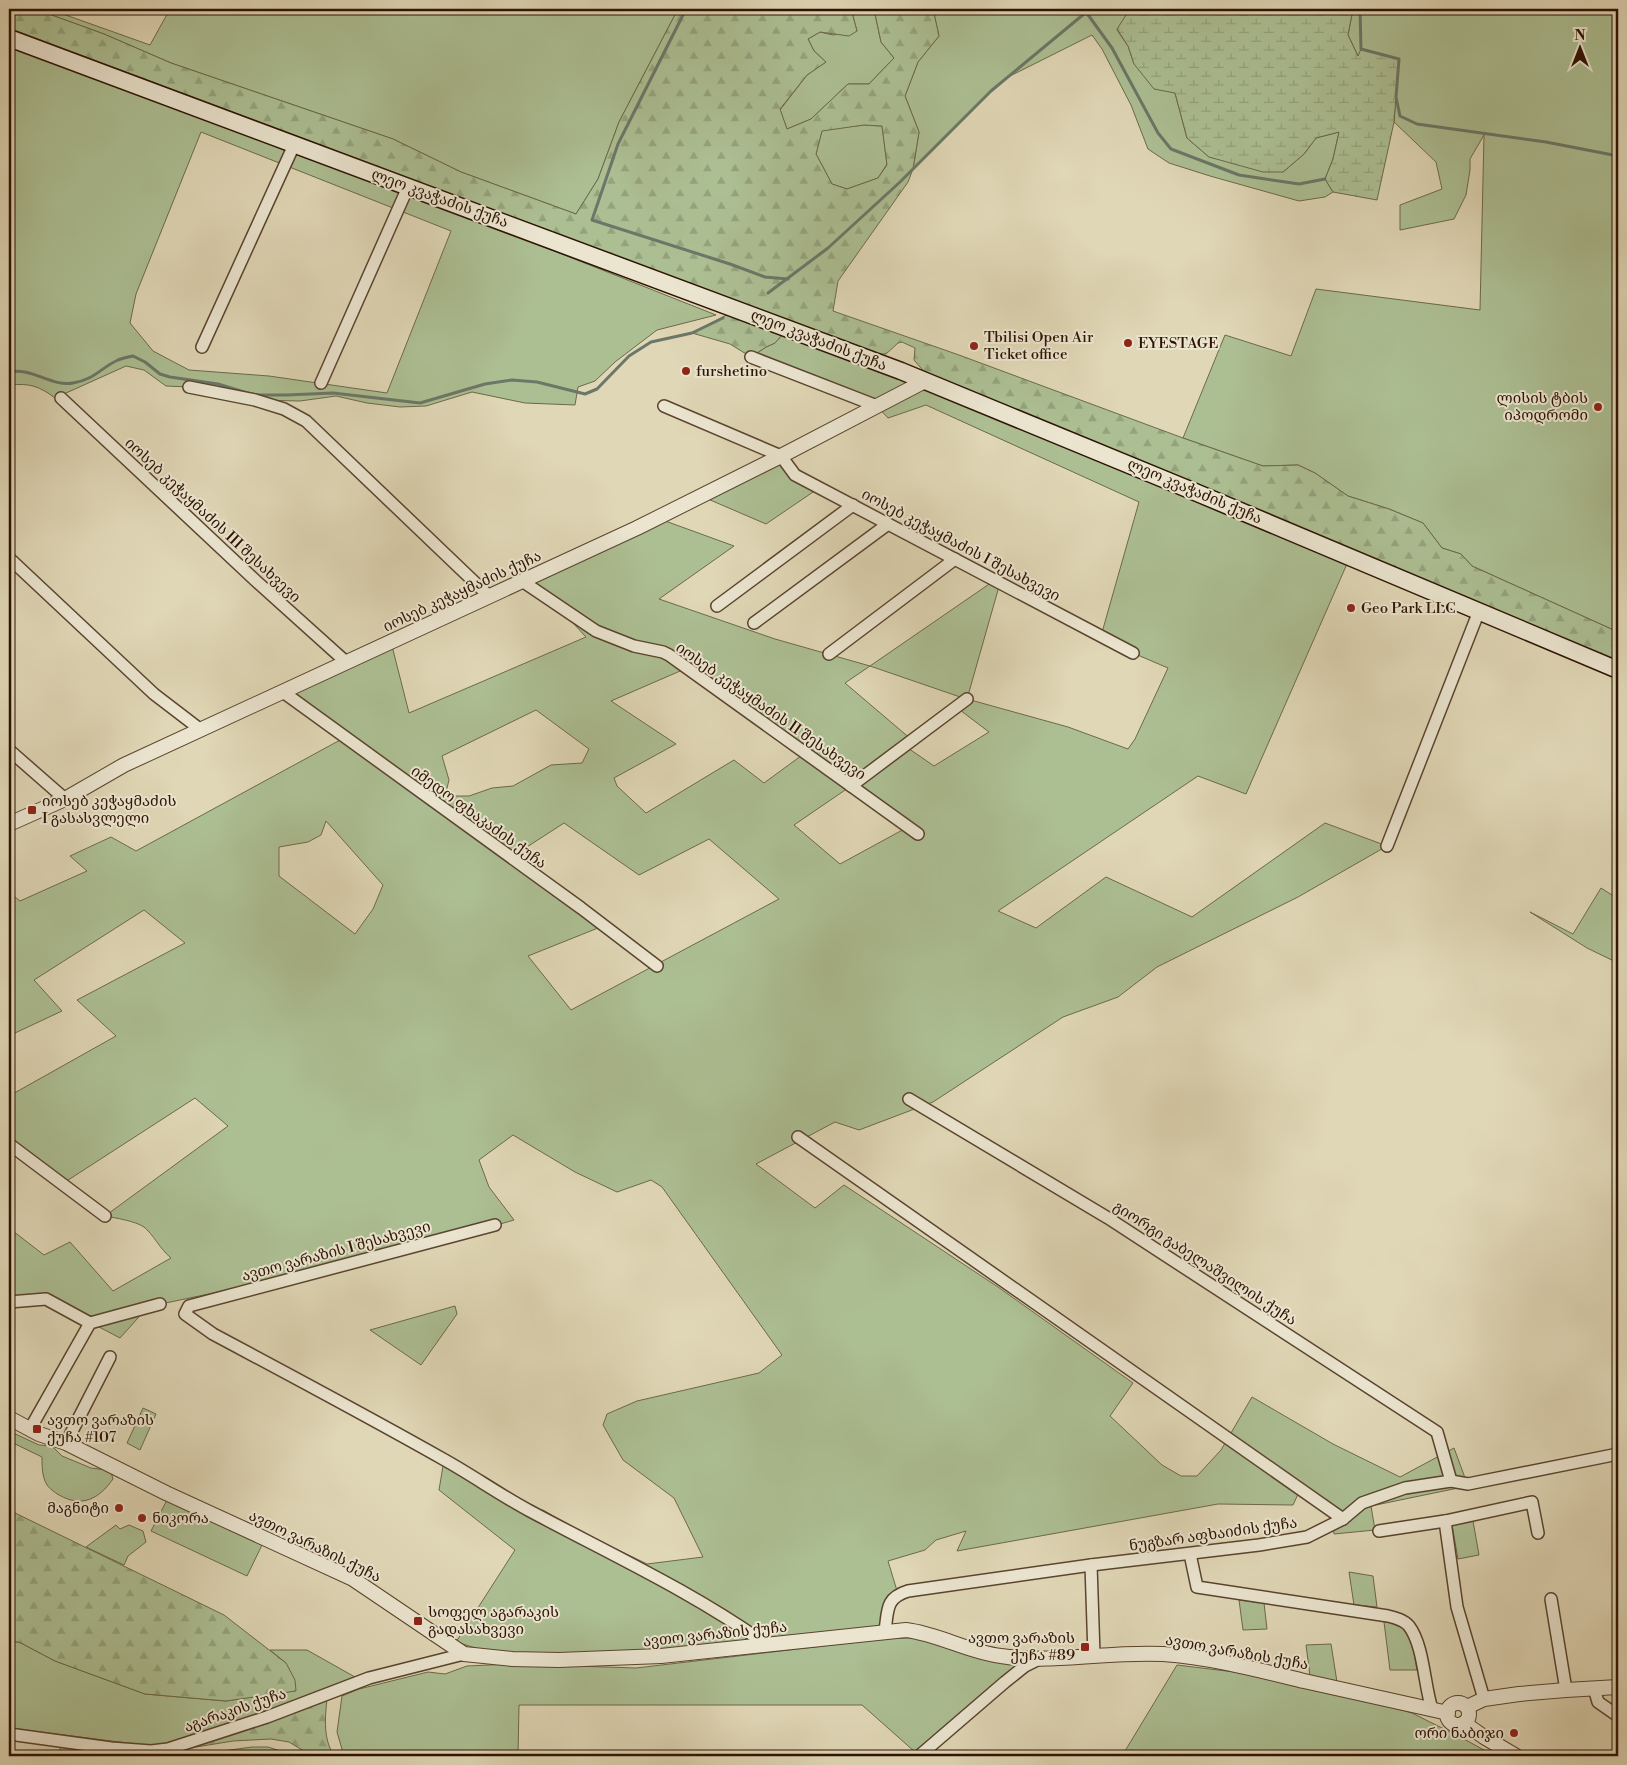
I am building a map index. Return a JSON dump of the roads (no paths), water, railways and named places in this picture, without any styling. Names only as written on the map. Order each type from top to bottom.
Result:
[{"type":"main road","name":"ლეო კვაჭაძის ქუჩა","points":[[9,38],[925,381],[1618,670]]},
{"type":"street","points":[[202,347],[294,145]]},
{"type":"street","points":[[322,383],[408,187]]},
{"type":"street","points":[[751,357],[877,406]]},
{"type":"street","name":"იოსებ კეჭაყმაძის ქუჩა","points":[[9,824],[65,799],[124,766],[636,528],[781,456],[925,381]]},
{"type":"street","points":[[189,387],[255,400],[284,408],[306,421],[489,596]]},
{"type":"street","name":"იოსებ კეჭაყმაძის III შესახვევი","points":[[61,398],[256,581],[346,662]]},
{"type":"street","points":[[664,406],[781,456]]},
{"type":"street","name":"იოსებ კეჭაყმაძის I შესახვევი","points":[[781,456],[795,475],[1133,653]]},
{"type":"street","points":[[717,606],[853,505]]},
{"type":"street","points":[[754,623],[888,524]]},
{"type":"street","points":[[9,558],[154,694],[201,730]]},
{"type":"street","points":[[829,654],[955,559]]},
{"type":"street","name":"იოსებ კეჭაყმაძის II შესახვევი","points":[[522,581],[596,631],[634,646],[669,655],[918,834]]},
{"type":"street","points":[[1386,846],[1479,611]]},
{"type":"street","name":"იმედო ფხაკაძის ქუჩა","points":[[283,692],[581,908],[657,966]]},
{"type":"street","points":[[851,786],[966,699]]},
{"type":"street","points":[[9,750],[65,799]]},
{"type":"street","name":"გიორგი გაბელაშვილის ქუჩა","points":[[909,1099],[1108,1218],[1437,1432],[1451,1481]]},
{"type":"street","points":[[798,1137],[1343,1519]]},
{"type":"street","points":[[9,1144],[14,1154],[105,1216]]},
{"type":"street","name":"ავთო ვარაზის I შესახვევი","points":[[495,1225],[189,1306],[185,1314],[213,1334],[444,1460],[529,1511],[629,1562],[703,1603],[735,1622],[767,1645]]},
{"type":"street","points":[[9,1302],[46,1299],[90,1323],[160,1304]]},
{"type":"street","points":[[30,1429],[90,1323]]},
{"type":"street","points":[[66,1443],[110,1357]]},
{"type":"street","name":"ავთო ვარაზის ქუჩა","points":[[9,1418],[30,1429],[66,1443],[353,1579],[464,1654],[512,1659],[592,1660],[661,1656],[906,1630],[924,1632],[956,1644],[998,1656],[1039,1659],[1134,1653],[1165,1654],[1253,1669],[1448,1713]]},
{"type":"street","name":"ნუგზარ აფხაიძის ქუჩა","points":[[885,1631],[890,1602],[898,1594],[908,1591],[1259,1545],[1307,1536],[1343,1519],[1362,1503],[1405,1488],[1451,1481],[1468,1484],[1618,1454]]},
{"type":"street","points":[[1379,1532],[1445,1521],[1532,1502],[1538,1533]]},
{"type":"street","points":[[1445,1521],[1457,1607],[1484,1699]]},
{"type":"street","points":[[1190,1554],[1197,1587],[1388,1616],[1401,1620],[1408,1625],[1416,1639],[1432,1709]]},
{"type":"street","points":[[1090,1566],[1094,1655]]},
{"type":"street","points":[[1551,1599],[1566,1690]]},
{"type":"street","name":"აგარაკის ქუჩა","points":[[9,1734],[111,1748],[150,1751],[168,1748],[267,1717],[368,1678],[464,1654]]},
{"type":"street","points":[[919,1756],[1005,1682],[1025,1666],[1039,1659]]},
{"type":"street","points":[[1467,1707],[1469,1717],[1461,1724],[1454,1723],[1449,1718],[1448,1713],[1451,1706],[1457,1703],[1467,1707],[1484,1699],[1566,1690],[1618,1687]]},
{"type":"street","points":[[1594,1688],[1598,1702],[1618,1716]]},
{"type":"street","points":[[1484,1699],[1479,1705],[1475,1716],[1477,1728],[1484,1737]]},
{"type":"street","points":[[1464,1722],[1484,1737],[1516,1756]]},
{"type":"waterway","points":[[686,9],[618,144],[592,220],[765,277],[788,279]]},
{"type":"waterway","points":[[768,293],[828,248],[900,182],[991,91],[1090,9]]},
{"type":"waterway","points":[[1360,9],[1361,49],[1399,59],[1396,97],[1400,116],[1417,124],[1546,142],[1618,156]]},
{"type":"waterway","points":[[1086,12],[1112,48],[1158,133],[1171,149],[1239,175],[1299,184],[1325,179]]},
{"type":"waterway","points":[[9,372],[26,372],[57,382],[73,383],[87,379],[118,360],[133,356],[145,362],[160,374],[218,384],[254,395],[333,393],[420,403],[485,384],[512,380],[537,382],[585,394],[597,389],[629,356],[651,342],[692,333],[723,318]]},
{"type":"place","name":"EYESTAGE","points":[[1128,343]]},
{"type":"place","name":"Tbilisi Open Air Ticket office","points":[[974,346]]},
{"type":"place","name":"furshetino","points":[[686,371]]},
{"type":"place","name":"ლისის ტბის იპოდრომი","points":[[1598,407]]},
{"type":"place","name":"Geo Park LLC","points":[[1351,608]]},
{"type":"place","name":"იოსებ კეჭაყმაძის I გასასვლელი","points":[[32,810]]},
{"type":"place","name":"ავთო ვარაზის ქუჩა #107","points":[[37,1429]]},
{"type":"place","name":"მაგნიტი","points":[[119,1508]]},
{"type":"place","name":"ნიკორა","points":[[142,1518]]},
{"type":"place","name":"სოფელ აგარაკის გადასახვევი","points":[[418,1621]]},
{"type":"place","name":"ავთო ვარაზის ქუჩა #89","points":[[1085,1647]]},
{"type":"place","name":"ორი ნაბიჯი","points":[[1514,1733]]}]
